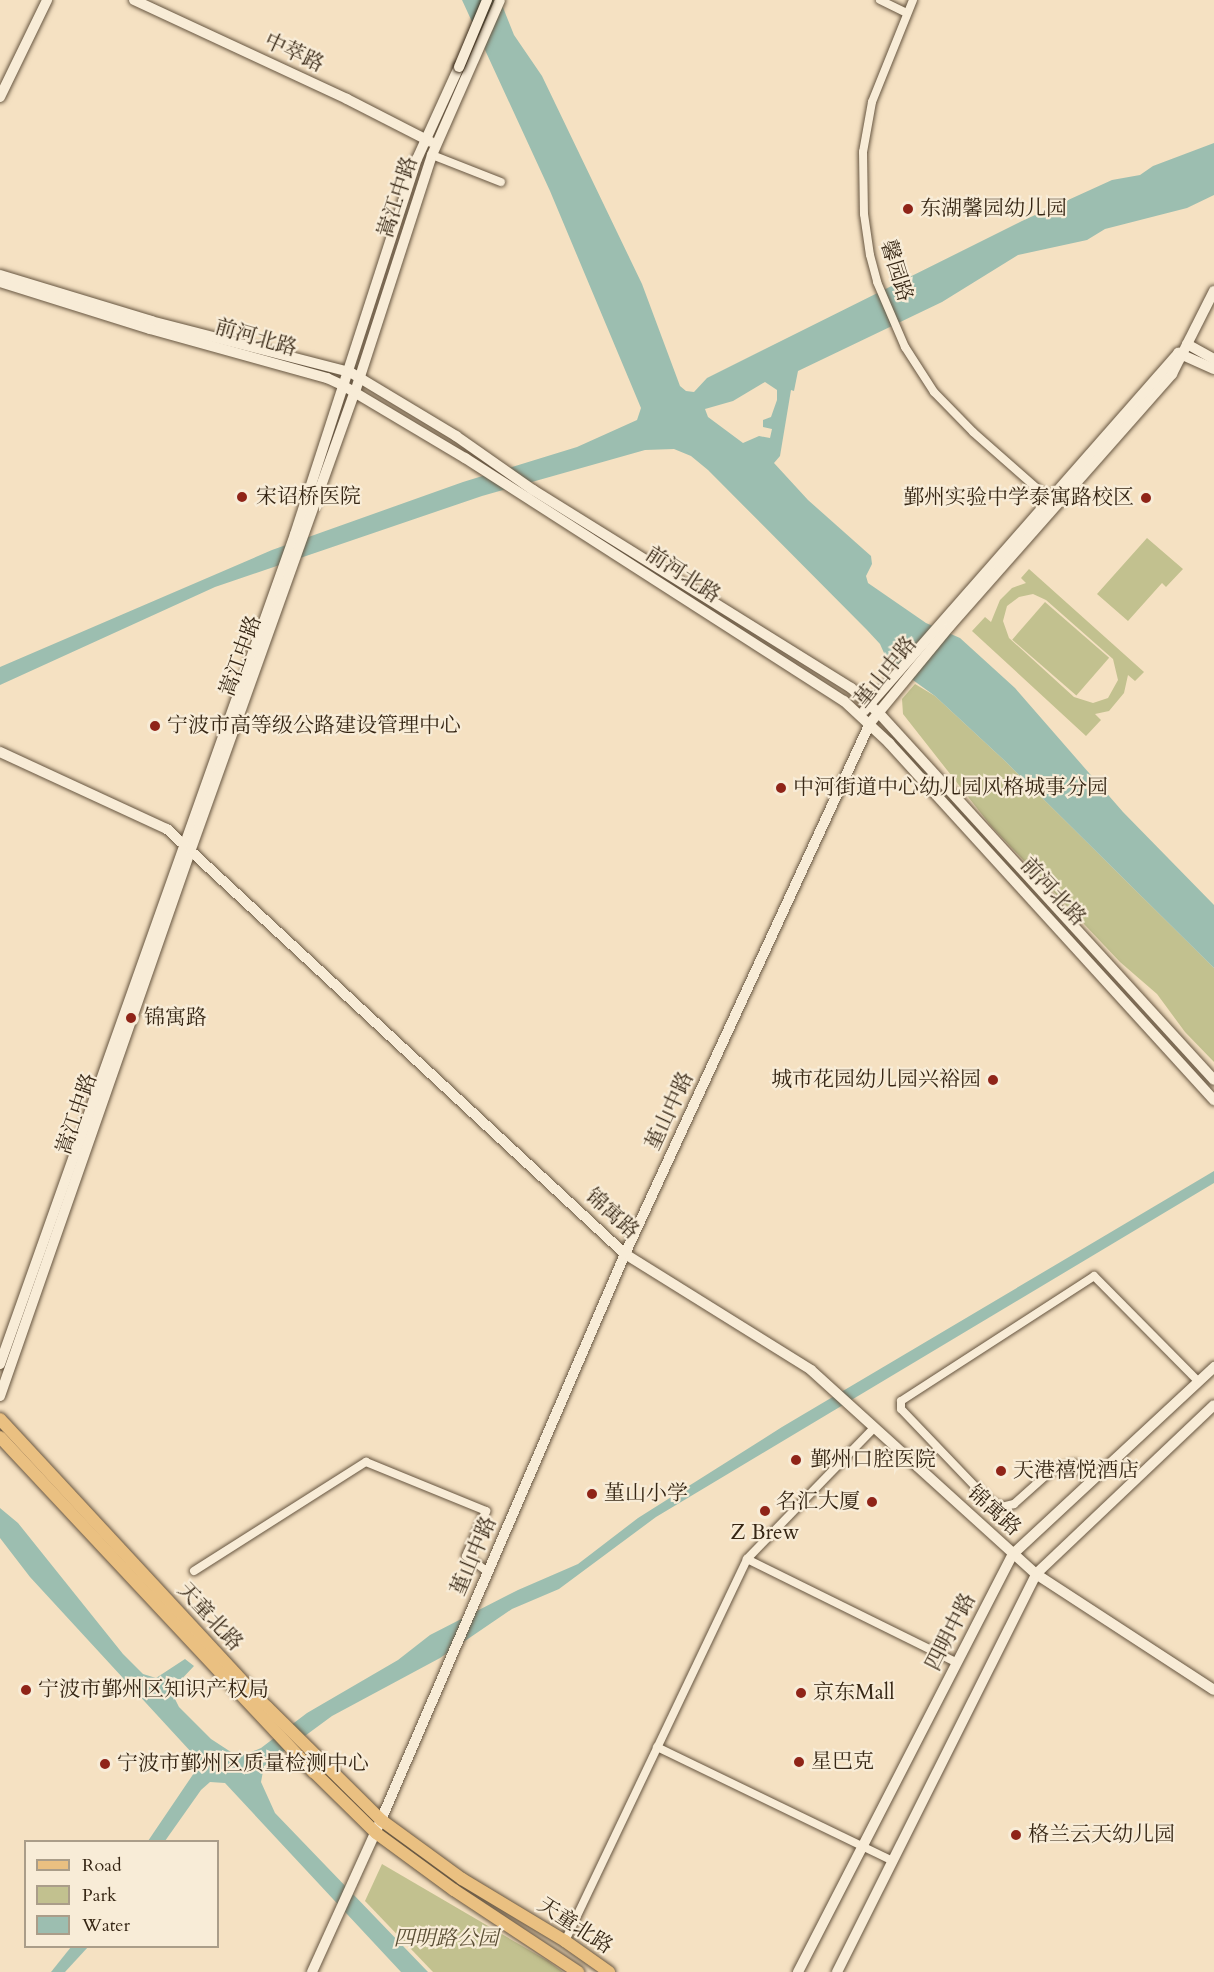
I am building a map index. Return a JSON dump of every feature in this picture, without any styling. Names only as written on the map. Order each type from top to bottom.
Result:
[{"type":"main road","points":[[0,97],[47,0]]},
{"type":"main road","name":"中萃路","points":[[134,0],[347,99],[425,140],[434,150]]},
{"type":"main road","name":"嵩江中路","points":[[0,1364],[300,534],[356,392],[434,150],[487,0]]},
{"type":"main road","name":"嵩江中路","points":[[300,534],[344,386],[425,140],[500,0]]},
{"type":"main road","name":"前河北路","points":[[0,274],[151,321],[350,372],[456,436],[533,490],[851,688],[874,709],[1214,1080]]},
{"type":"main road","name":"前河北路","points":[[0,282],[150,329],[327,378],[344,386],[465,458],[844,700],[870,723],[1102,973],[1214,1100]]},
{"type":"main road","name":"堇山中路","points":[[312,1972],[376,1833],[626,1254],[870,723],[874,709],[1049,500],[1180,354],[1214,291]]},
{"type":"main road","points":[[1187,344],[1214,358]]},
{"type":"main road","points":[[1180,354],[1214,369]]},
{"type":"main road","name":"堇山中路","points":[[946,623],[1172,374],[1180,354]]},
{"type":"main road","name":"堇山中路","points":[[860,715],[874,709]]},
{"type":"main road","name":"锦寓路","points":[[0,752],[167,829],[626,1254],[812,1370],[873,1429],[1036,1574],[1214,1690]]},
{"type":"main road","name":"嵩江中路","points":[[0,1396],[188,847]]},
{"type":"main road","name":"四明中路","points":[[798,1972],[1013,1554],[1214,1367]]},
{"type":"main road","points":[[837,1972],[1036,1574],[1214,1405]]},
{"type":"main road","name":"天童北路","points":[[0,1419],[267,1707],[302,1750],[381,1821],[462,1879],[565,1941],[609,1972]]},
{"type":"main road","points":[[0,1437],[270,1724],[302,1750],[376,1833],[454,1890],[578,1972]]},
{"type":"street","points":[[880,0],[907,13]]},
{"type":"street","name":"馨园路","points":[[913,0],[872,102],[863,152],[864,214],[877,282],[904,347],[934,392],[973,432],[1049,500]]},
{"type":"street","points":[[434,150],[501,182]]},
{"type":"street","points":[[1091,1482],[1075,1464],[1052,1470],[1014,1504],[1001,1507],[989,1501],[909,1417],[901,1408],[901,1401],[1094,1276],[1198,1381]]},
{"type":"street","points":[[565,1941],[747,1559],[873,1429]]},
{"type":"street","points":[[194,1570],[366,1462],[486,1511],[466,1556],[488,1572]]},
{"type":"street","points":[[747,1559],[957,1663]]},
{"type":"street","points":[[657,1747],[893,1861]]},
{"type":"green space","points":[[1147,538],[1183,569],[1166,587],[1162,583],[1128,621],[1097,594]]},
{"type":"green space","points":[[1029,569],[1144,672],[1135,681],[1128,675],[1124,693],[1109,711],[1095,714],[1101,720],[1086,736],[972,631],[985,617],[991,622],[1000,600],[1012,588],[1026,583],[1021,578]],"holes":[[[1033,594],[1046,600],[1113,659],[1118,680],[1108,698],[1093,703],[1074,697],[1009,638],[1003,621],[1007,606],[1019,597]]]},
{"type":"green space","points":[[1045,602],[1109,658],[1076,696],[1012,640]]},
{"type":"green space","points":[[915,684],[935,696],[1005,761],[1214,968],[1214,1062],[1185,1032],[1157,994],[1120,962],[991,826],[903,714],[902,699]]},
{"type":"green space","name":"四明路公园","points":[[382,1864],[563,1972],[433,1972],[365,1901]]},
{"type":"water","points":[[462,0],[500,0],[514,35],[542,76],[642,284],[680,386],[686,391],[694,392],[707,378],[1022,221],[1112,180],[1140,175],[1153,166],[1214,143],[1214,195],[1187,208],[1105,229],[1087,240],[1018,255],[942,302],[798,371],[794,391],[791,390],[780,456],[774,463],[808,500],[871,556],[872,564],[866,576],[868,583],[926,623],[960,638],[1015,688],[1123,812],[1214,905],[1214,968],[1005,761],[935,696],[888,662],[880,644],[867,630],[708,470],[691,456],[674,449],[645,450],[482,496],[215,587],[0,685],[0,667],[272,550],[463,482],[577,447],[637,420],[641,408],[550,191]],"holes":[[[765,382],[777,390],[777,400],[771,417],[763,420],[763,427],[772,429],[770,438],[759,436],[743,443],[708,417],[705,409],[733,401]]]},
{"type":"water","points":[[1214,1171],[1214,1183],[656,1517],[559,1589],[512,1609],[440,1658],[332,1716],[264,1766],[261,1782],[275,1813],[428,1972],[401,1972],[225,1783],[210,1782],[201,1790],[166,1840],[149,1840],[194,1773],[192,1753],[30,1577],[0,1538],[0,1508],[18,1523],[123,1654],[143,1674],[156,1678],[185,1659],[194,1666],[177,1684],[173,1695],[179,1707],[211,1739],[234,1754],[244,1755],[261,1748],[307,1713],[398,1660],[430,1635],[518,1590],[578,1564],[638,1518],[782,1427]]},
{"type":"water","points":[[70,1948],[87,1948],[65,1972],[51,1972]]},
{"type":"place","name":"东湖馨园幼儿园","points":[[908,209]]},
{"type":"place","name":"宋诏桥医院","points":[[242,497]]},
{"type":"place","name":"鄞州实验中学泰寓路校区","points":[[1146,498]]},
{"type":"place","name":"宁波市高等级公路建设管理中心","points":[[155,726]]},
{"type":"place","name":"中河街道中心幼儿园风格城事分园","points":[[781,788]]},
{"type":"place","name":"锦寓路","points":[[131,1018]]},
{"type":"place","name":"城市花园幼儿园兴裕园","points":[[993,1080]]},
{"type":"place","name":"鄞州口腔医院","points":[[796,1460]]},
{"type":"place","name":"天港禧悦酒店","points":[[1001,1471]]},
{"type":"place","name":"堇山小学","points":[[592,1494]]},
{"type":"place","name":"名汇大厦","points":[[872,1502]]},
{"type":"place","name":"Z Brew","points":[[765,1511]]},
{"type":"place","name":"宁波市鄞州区知识产权局","points":[[26,1690]]},
{"type":"place","name":"京东Mall","points":[[801,1693]]},
{"type":"place","name":"星巴克","points":[[799,1762]]},
{"type":"place","name":"宁波市鄞州区质量检测中心","points":[[105,1764]]},
{"type":"place","name":"格兰云天幼儿园","points":[[1016,1835]]}]
